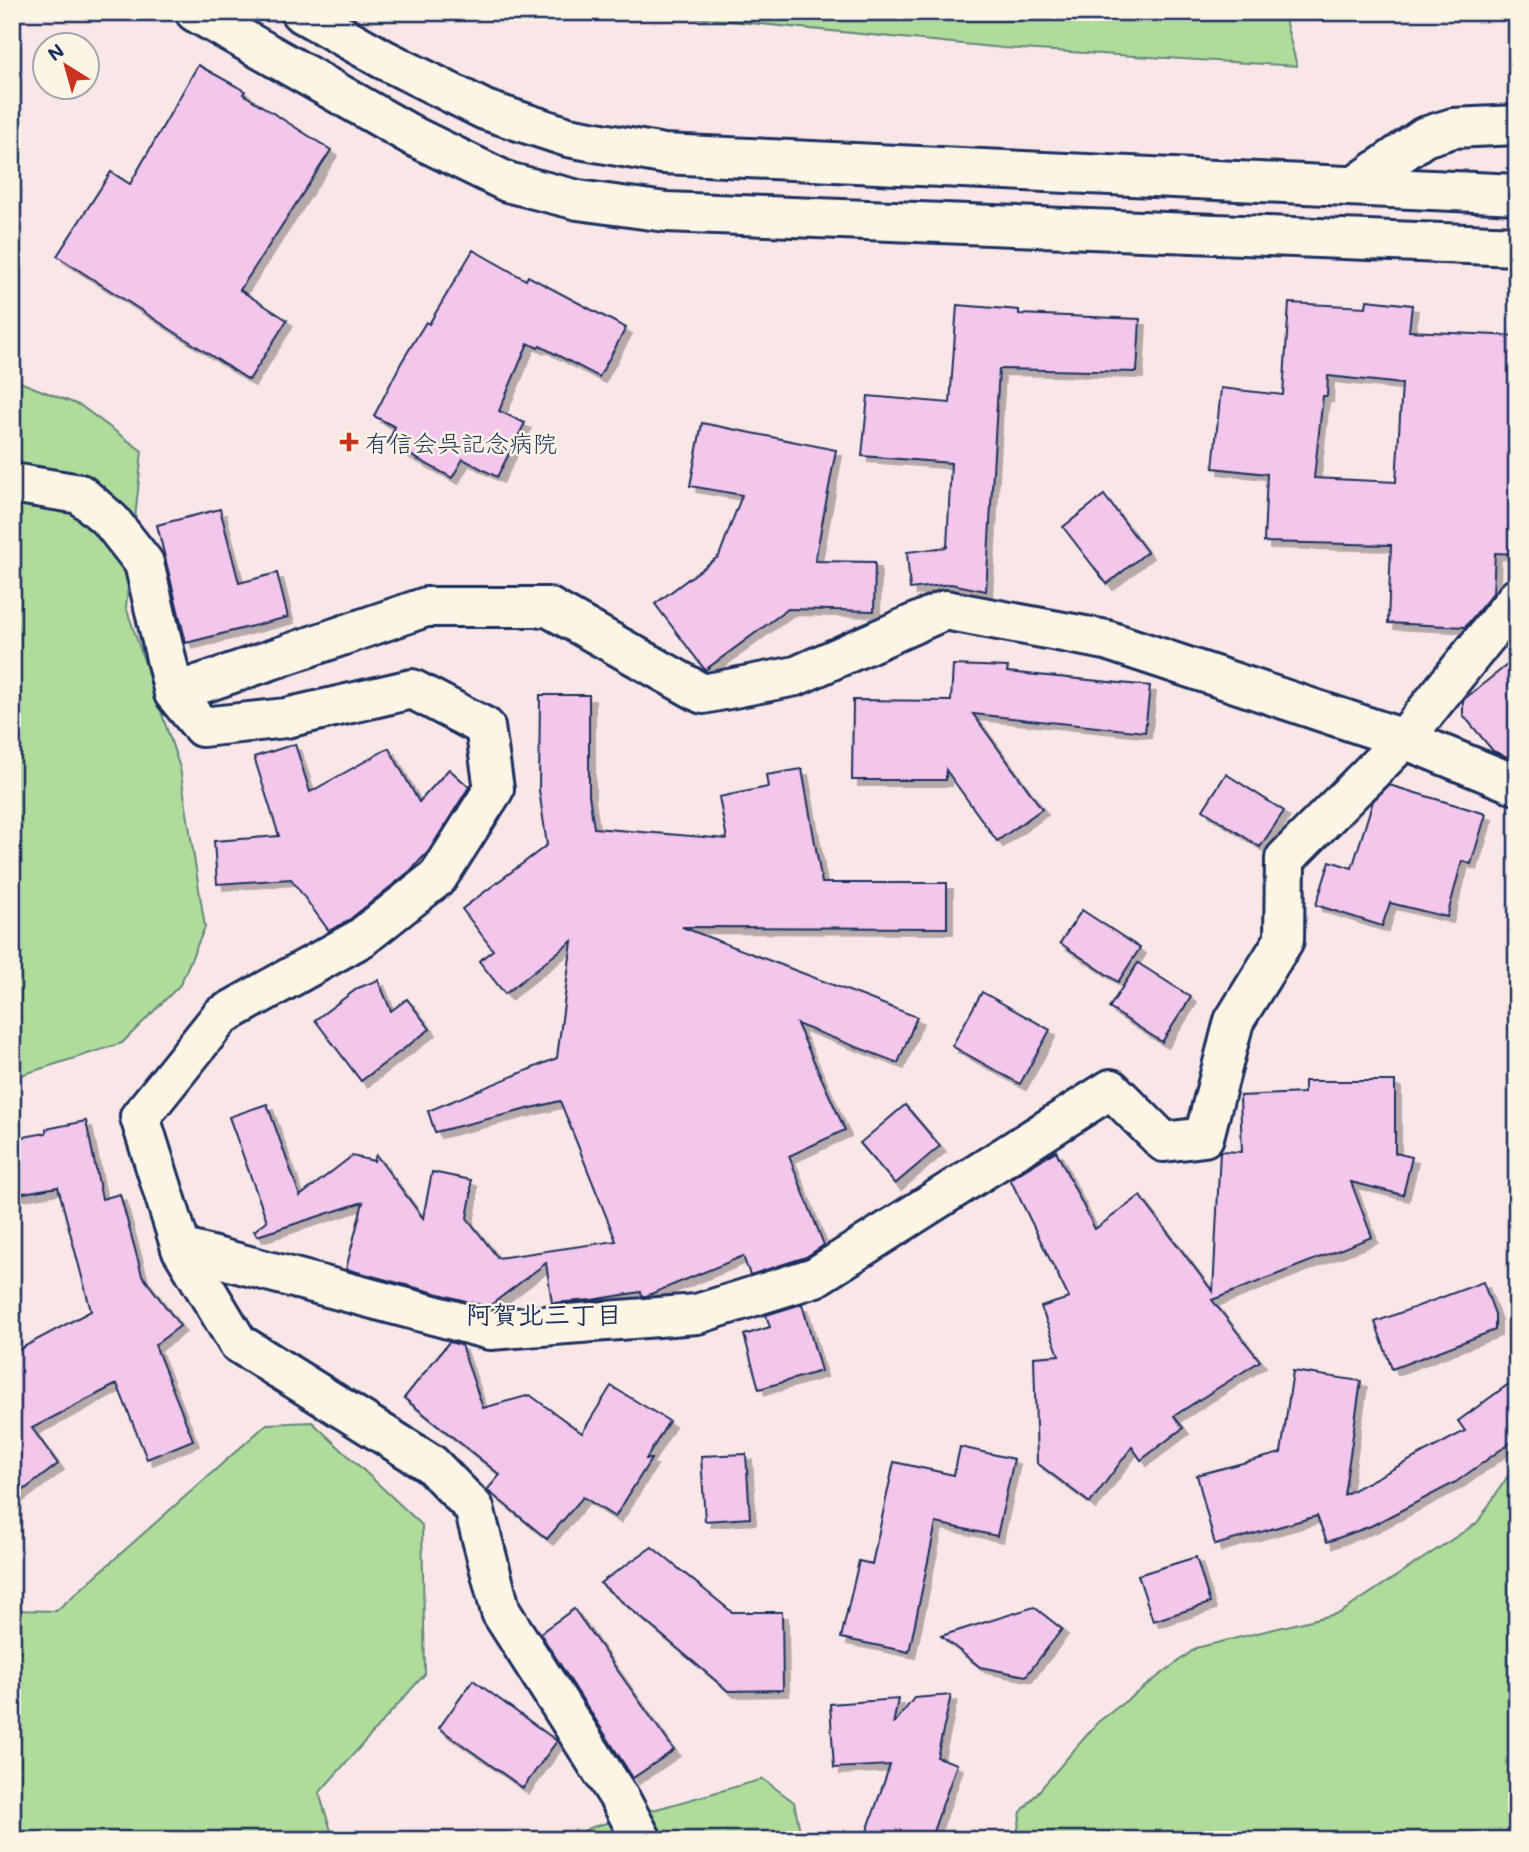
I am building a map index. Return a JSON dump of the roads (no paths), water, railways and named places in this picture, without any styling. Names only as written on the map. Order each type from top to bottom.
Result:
[{"type":"street","points":[[195,12],[415,137],[507,182],[578,200],[666,212],[1517,246]]},
{"type":"street","points":[[300,12],[485,110],[568,136],[663,154],[1517,194]]},
{"type":"street","points":[[1356,186],[1424,137],[1453,128],[1517,125]]},
{"type":"street","points":[[12,483],[80,494],[111,521],[144,563],[174,693],[202,727],[286,718],[412,689],[485,727],[494,789],[438,877],[361,938],[221,1016],[140,1117],[181,1248],[238,1343],[432,1464],[474,1508],[501,1612],[620,1799],[642,1840]]},
{"type":"street","points":[[181,1248],[490,1329],[697,1314],[816,1277],[1111,1089],[1164,1142],[1204,1137],[1234,1021],[1284,940],[1285,859],[1404,739],[1517,598]]},
{"type":"street","points":[[174,693],[426,607],[548,607],[703,694],[796,676],[945,610],[1106,640],[1404,739],[1517,785]]},
{"type":"place","name":"有信会呉記念病院","points":[[349,442]]},
{"type":"district","name":"阿賀北三丁目","points":[[544,1314]]}]
